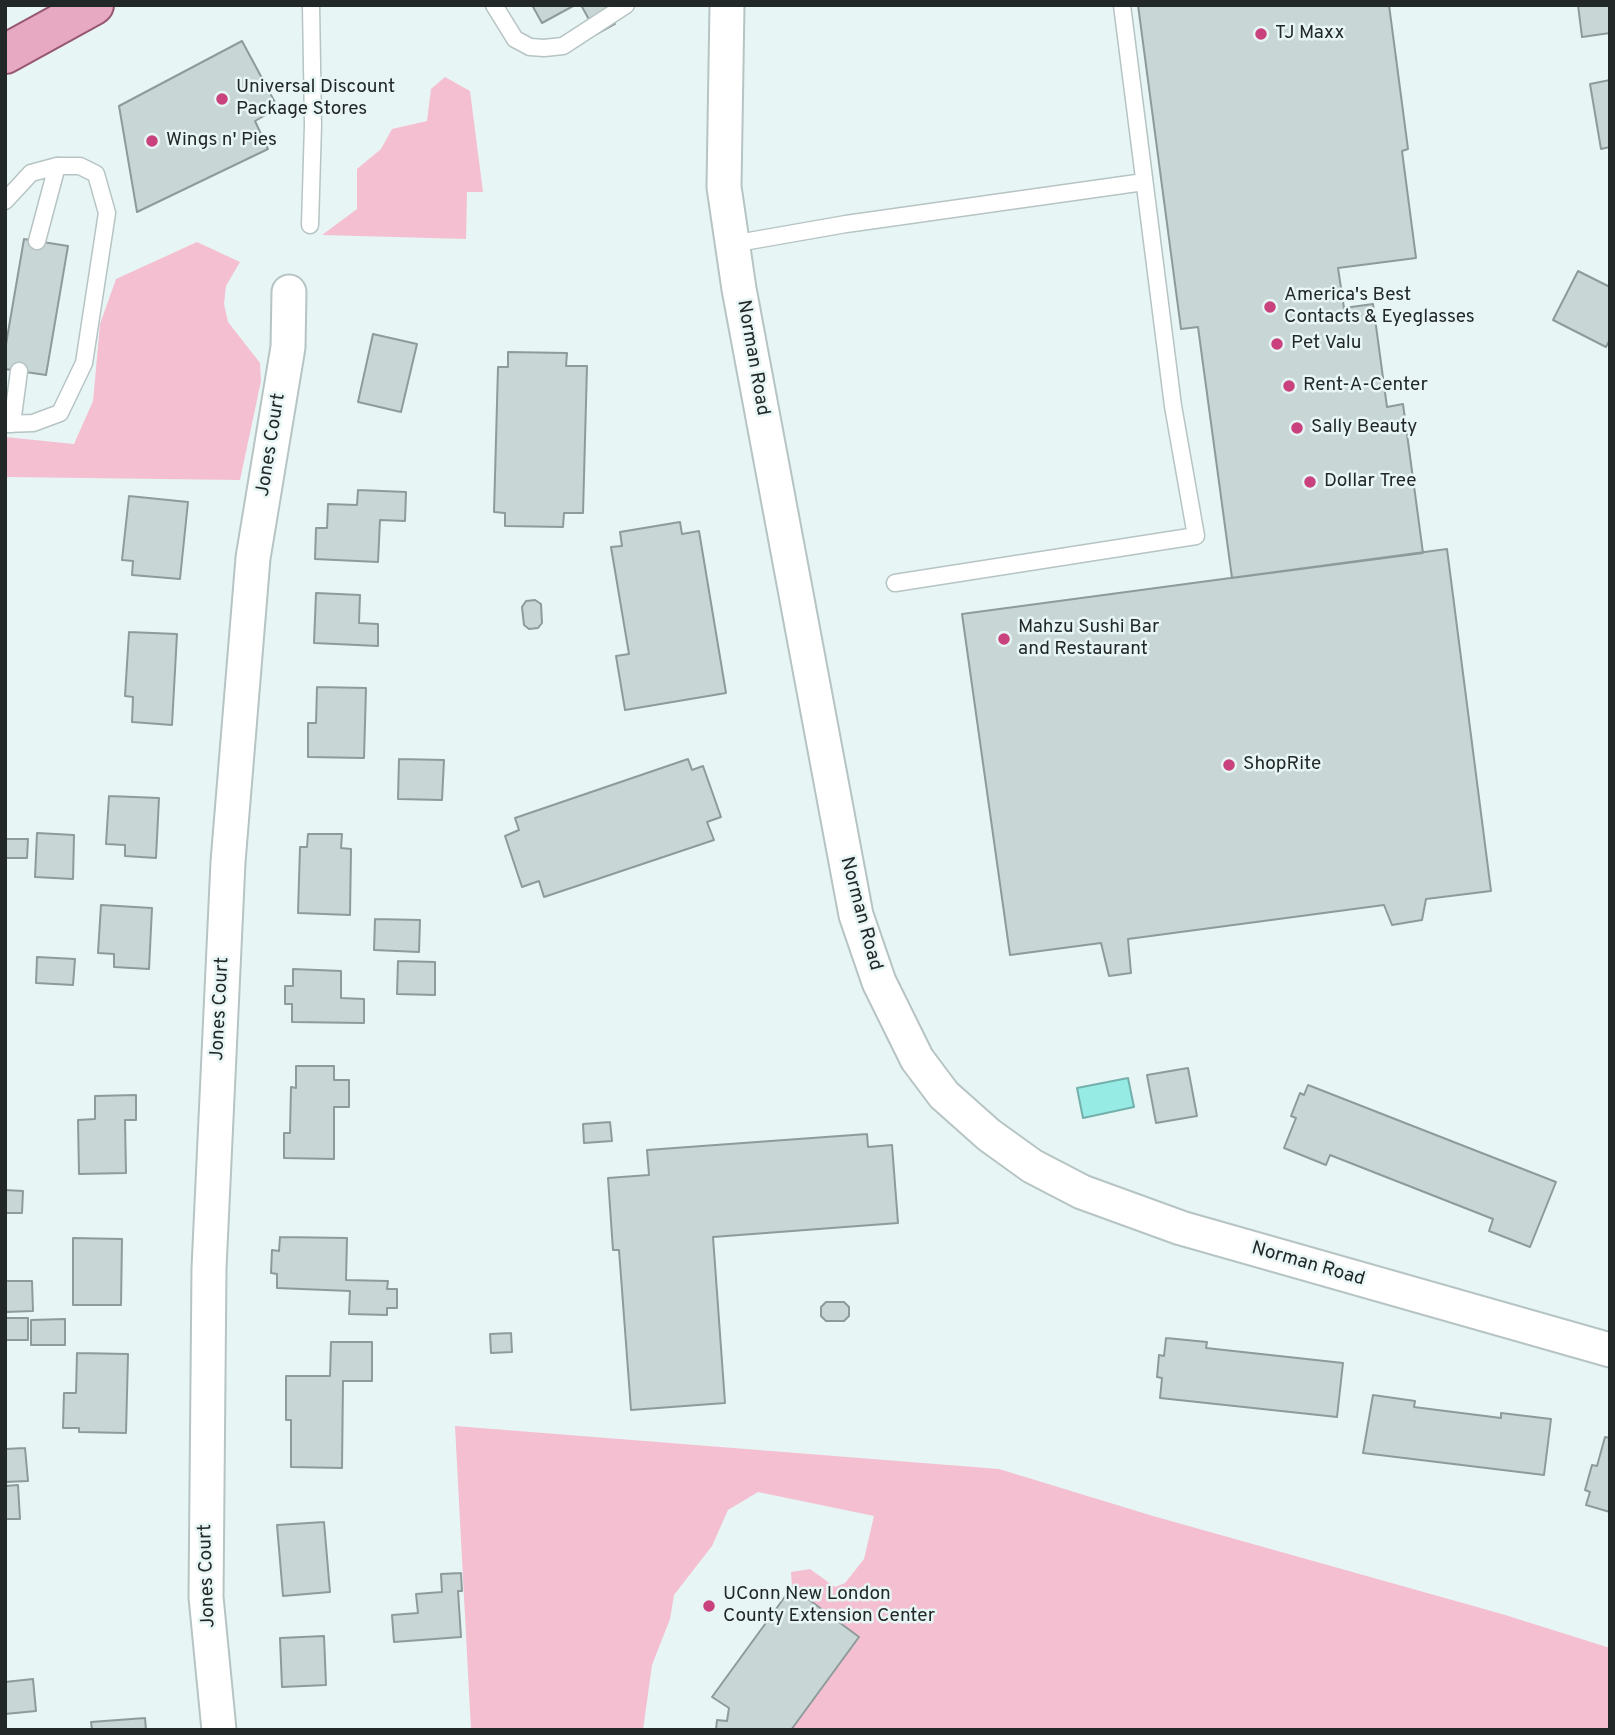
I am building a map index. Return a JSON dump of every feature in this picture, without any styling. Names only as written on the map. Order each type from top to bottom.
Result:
[{"type":"main road","points":[[5,54],[94,5]]},
{"type":"street","name":"Norman Road","points":[[727,5],[724,187],[732,244],[856,915],[869,957],[892,1013],[930,1078],[962,1112],[1000,1144],[1032,1166],[1082,1192],[1181,1228],[1610,1350]]},
{"type":"street","name":"Jones Court","points":[[219,1730],[206,1597],[208,1282],[228,862],[253,558],[288,347],[289,292]]},
{"type":"lane","points":[[310,225],[313,125],[311,5]]},
{"type":"lane","points":[[494,5],[515,39],[530,47],[544,48],[564,46],[626,5]]},
{"type":"lane","points":[[895,583],[1196,536],[1173,406],[1122,5]]},
{"type":"lane","points":[[37,241],[57,166]]},
{"type":"lane","points":[[5,201],[31,173],[57,166],[80,166],[96,174],[107,213],[84,363],[60,413],[33,423],[9,424],[19,371]]},
{"type":"lane","points":[[732,244],[846,224],[1144,182]]},
{"type":"shaded area","points":[[445,77],[470,91],[483,192],[467,192],[466,239],[322,235],[357,209],[357,169],[381,149],[392,129],[427,121],[431,89]]},
{"type":"shaded area","points":[[197,242],[240,262],[226,286],[224,304],[228,322],[260,363],[261,381],[240,480],[5,477],[5,437],[74,444],[93,401],[100,324],[116,279]]},
{"type":"shaded area","points":[[455,1426],[999,1469],[1153,1516],[1502,1614],[1610,1648],[1610,1730],[791,1730],[859,1637],[792,1587],[791,1572],[810,1569],[835,1587],[845,1583],[864,1559],[874,1516],[758,1492],[728,1510],[712,1546],[674,1595],[670,1619],[652,1665],[643,1730],[471,1730]]},
{"type":"water","points":[[1128,1078],[1134,1107],[1083,1118],[1077,1088]]},
{"type":"building","points":[[532,5],[575,5],[542,23]]},
{"type":"building","points":[[581,5],[605,5],[615,24],[597,34]]},
{"type":"building","points":[[1138,5],[1389,5],[1408,149],[1402,151],[1416,258],[1338,268],[1344,308],[1373,304],[1387,407],[1403,404],[1423,553],[1232,578],[1198,327],[1181,329]]},
{"type":"building","points":[[1578,5],[1610,5],[1610,33],[1582,37]]},
{"type":"building","points":[[242,41],[278,108],[255,121],[268,149],[137,212],[119,106]]},
{"type":"building","points":[[1610,80],[1610,147],[1601,149],[1590,84]]},
{"type":"building","points":[[24,239],[68,246],[46,375],[5,369],[5,350]]},
{"type":"building","points":[[1578,271],[1610,287],[1610,339],[1606,347],[1553,320]]},
{"type":"building","points":[[373,334],[417,344],[401,412],[358,402]]},
{"type":"building","points":[[508,352],[567,353],[566,366],[587,366],[583,513],[564,513],[563,527],[505,526],[505,513],[494,512],[498,367],[508,367]]},
{"type":"building","points":[[358,490],[406,492],[405,521],[380,520],[378,562],[315,559],[316,528],[327,528],[328,504],[357,505]]},
{"type":"building","points":[[129,496],[188,502],[180,579],[132,575],[133,561],[122,560]]},
{"type":"building","points":[[680,522],[682,534],[699,531],[726,693],[625,710],[616,656],[629,654],[611,547],[622,546],[620,532]]},
{"type":"building","name":"ShopRite","points":[[1447,549],[1491,891],[1426,899],[1422,920],[1392,925],[1384,905],[1128,939],[1131,973],[1109,976],[1101,943],[1010,955],[962,614]]},
{"type":"building","points":[[316,593],[360,595],[359,623],[378,624],[378,646],[314,643]]},
{"type":"building","points":[[535,600],[541,604],[542,623],[538,628],[529,629],[524,625],[522,607],[526,601]]},
{"type":"building","points":[[129,632],[177,634],[172,725],[132,722],[133,697],[125,696]]},
{"type":"building","points":[[317,687],[366,688],[364,758],[308,757],[308,723],[316,723]]},
{"type":"building","points":[[399,759],[444,760],[442,800],[398,799]]},
{"type":"building","points":[[688,759],[692,770],[703,766],[721,817],[707,822],[714,840],[544,897],[539,881],[522,887],[505,836],[519,830],[515,818]]},
{"type":"building","points":[[109,796],[159,798],[156,858],[125,856],[125,845],[106,844]]},
{"type":"building","points":[[37,833],[74,835],[73,879],[35,877]]},
{"type":"building","points":[[308,834],[342,834],[341,848],[351,849],[350,915],[298,913],[300,847],[307,847]]},
{"type":"building","points":[[5,839],[28,839],[27,858],[5,858]]},
{"type":"building","points":[[101,905],[152,908],[149,969],[114,967],[114,954],[98,953]]},
{"type":"building","points":[[375,919],[420,920],[419,952],[374,950]]},
{"type":"building","points":[[37,957],[75,959],[73,985],[36,983]]},
{"type":"building","points":[[398,961],[435,962],[435,995],[397,994]]},
{"type":"building","points":[[293,969],[341,971],[341,998],[364,999],[364,1023],[292,1022],[292,1004],[285,1004],[285,986],[293,986]]},
{"type":"building","points":[[296,1066],[334,1066],[334,1080],[349,1080],[349,1107],[334,1107],[334,1159],[284,1158],[284,1133],[290,1133],[291,1087],[296,1088]]},
{"type":"building","points":[[1188,1068],[1197,1116],[1156,1123],[1147,1075]]},
{"type":"building","points":[[1308,1085],[1556,1182],[1530,1247],[1489,1231],[1493,1219],[1330,1155],[1326,1165],[1284,1148],[1296,1118],[1291,1116],[1300,1093],[1304,1095]]},
{"type":"building","points":[[136,1095],[136,1120],[125,1120],[126,1173],[79,1174],[78,1120],[95,1119],[95,1096]]},
{"type":"building","points":[[610,1122],[612,1141],[584,1143],[583,1124]]},
{"type":"building","points":[[867,1134],[868,1147],[892,1145],[898,1223],[713,1237],[725,1403],[631,1410],[619,1250],[613,1250],[608,1178],[649,1175],[647,1150]]},
{"type":"building","points":[[5,1190],[23,1191],[22,1213],[5,1213]]},
{"type":"building","points":[[280,1237],[347,1238],[346,1280],[388,1281],[387,1289],[397,1289],[397,1308],[387,1308],[387,1315],[349,1314],[350,1291],[277,1288],[277,1274],[271,1273],[272,1250],[279,1251]]},
{"type":"building","points":[[73,1238],[122,1239],[121,1305],[73,1305]]},
{"type":"building","points":[[5,1281],[32,1281],[33,1311],[5,1312]]},
{"type":"building","points":[[826,1302],[844,1302],[849,1307],[849,1316],[844,1321],[826,1321],[821,1316],[821,1307]]},
{"type":"building","points":[[5,1318],[28,1318],[28,1340],[5,1340]]},
{"type":"building","points":[[65,1319],[65,1345],[31,1345],[31,1320]]},
{"type":"building","points":[[511,1333],[512,1352],[491,1353],[490,1334]]},
{"type":"building","points":[[1166,1338],[1207,1342],[1206,1348],[1343,1363],[1337,1417],[1160,1398],[1162,1378],[1157,1377],[1159,1355],[1164,1356]]},
{"type":"building","points":[[331,1342],[372,1342],[372,1381],[343,1381],[342,1468],[291,1467],[291,1420],[286,1420],[286,1376],[330,1376]]},
{"type":"building","points":[[77,1353],[128,1354],[126,1433],[79,1432],[79,1428],[63,1428],[64,1393],[76,1393]]},
{"type":"building","points":[[1373,1395],[1415,1401],[1414,1407],[1501,1418],[1501,1413],[1551,1419],[1544,1475],[1363,1453]]},
{"type":"building","points":[[1605,1437],[1610,1438],[1610,1512],[1586,1505],[1590,1492],[1585,1490],[1592,1465],[1597,1466]]},
{"type":"building","points":[[25,1448],[28,1481],[5,1482],[5,1449]]},
{"type":"building","points":[[18,1485],[20,1519],[5,1519],[5,1486]]},
{"type":"building","points":[[324,1522],[330,1592],[283,1596],[277,1525]]},
{"type":"building","points":[[461,1573],[462,1591],[458,1591],[461,1637],[394,1642],[392,1615],[418,1613],[416,1594],[442,1592],[441,1574]]},
{"type":"building","points":[[792,1587],[859,1637],[791,1730],[716,1730],[717,1720],[727,1721],[729,1708],[712,1697]]},
{"type":"building","points":[[324,1636],[326,1685],[282,1687],[280,1638]]},
{"type":"building","points":[[33,1679],[36,1711],[5,1714],[5,1682]]},
{"type":"building","points":[[145,1718],[146,1730],[92,1730],[91,1722]]},
{"type":"place","name":"TJ Maxx","points":[[1261,34]]},
{"type":"place","name":"Universal Discount Package Stores","points":[[222,99]]},
{"type":"place","name":"Wings n' Pies","points":[[152,141]]},
{"type":"place","name":"America's Best Contacts & Eyeglasses","points":[[1270,307]]},
{"type":"place","name":"Pet Valu","points":[[1277,344]]},
{"type":"place","name":"Rent-A-Center","points":[[1289,386]]},
{"type":"place","name":"Sally Beauty","points":[[1297,428]]},
{"type":"place","name":"Dollar Tree","points":[[1310,482]]},
{"type":"place","name":"Mahzu Sushi Bar and Restaurant","points":[[1004,639]]},
{"type":"place","name":"ShopRite","points":[[1229,765]]},
{"type":"place","name":"UConn New London County Extension Center","points":[[709,1606]]}]
